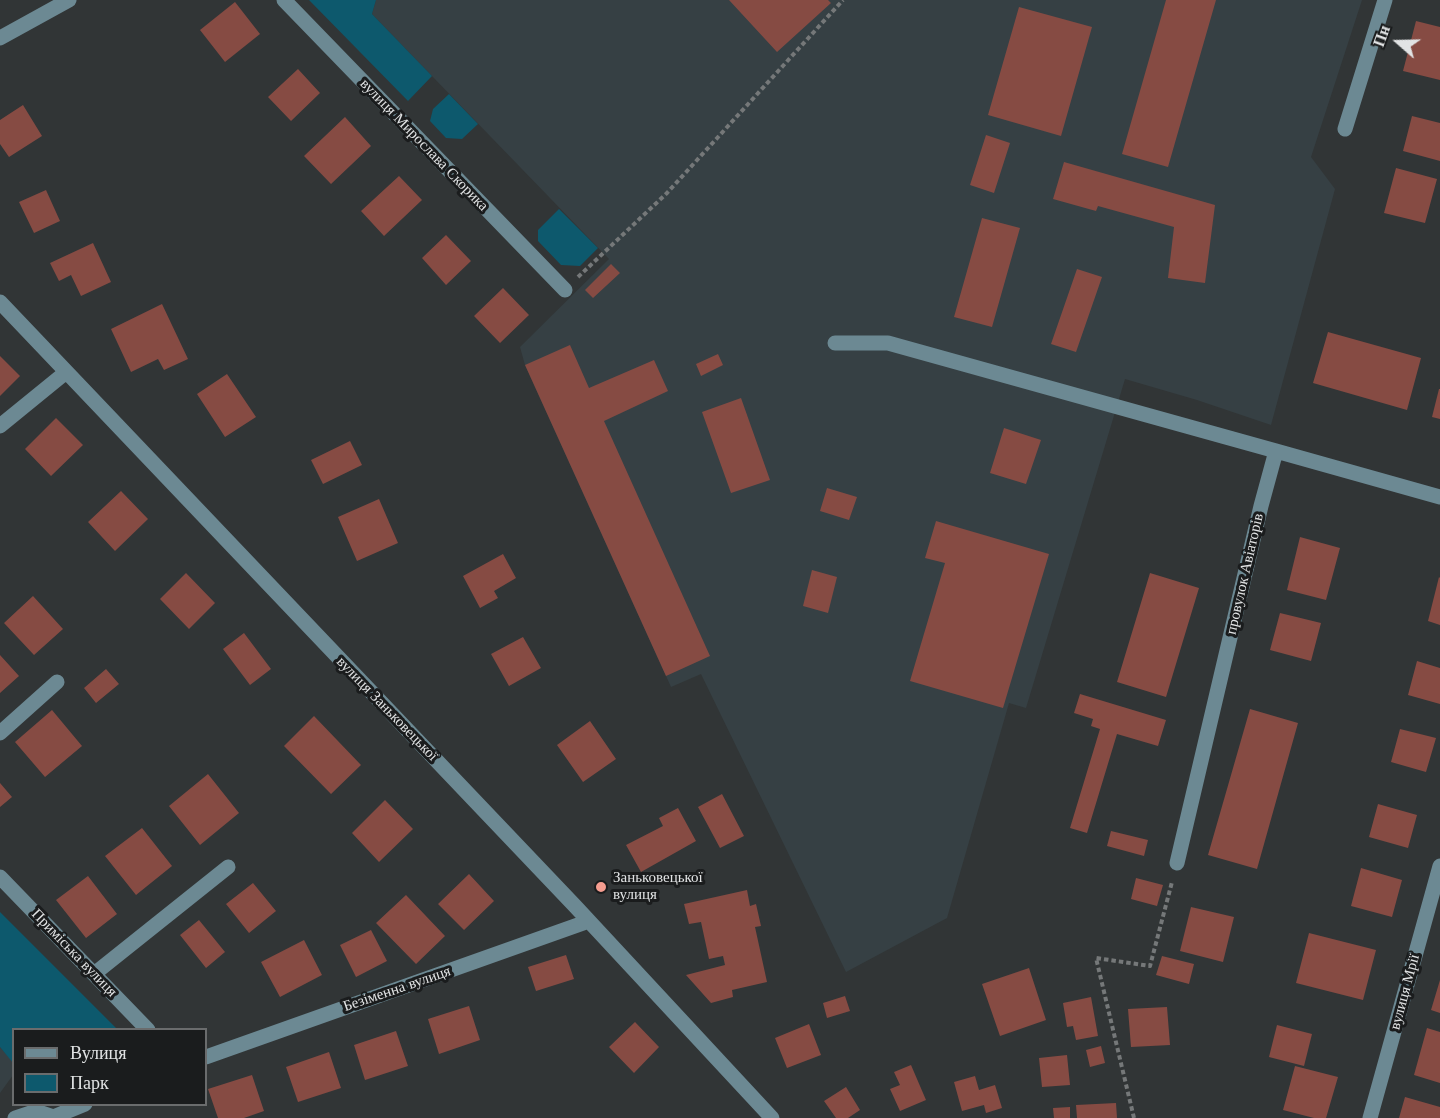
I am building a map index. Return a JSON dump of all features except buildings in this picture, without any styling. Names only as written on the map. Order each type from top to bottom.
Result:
[{"type":"street","points":[[0,38],[69,0]]},
{"type":"street","name":"вулиця Мирослава Скорика","points":[[284,0],[564,290]]},
{"type":"street","points":[[1345,129],[1384,0]]},
{"type":"street","name":"вулиця Заньковецької","points":[[0,302],[65,373],[589,921],[772,1118]]},
{"type":"street","points":[[835,343],[888,343],[1440,496]]},
{"type":"street","points":[[0,426],[65,373]]},
{"type":"street","name":"провулок Авіаторів","points":[[1177,863],[1276,451]]},
{"type":"street","points":[[0,733],[57,682]]},
{"type":"street","name":"вулиця Мрії","points":[[1370,1118],[1440,866]]},
{"type":"street","points":[[94,974],[228,867]]},
{"type":"street","name":"Приміська вулиця","points":[[0,877],[147,1028]]},
{"type":"street","name":"Безіменна вулиця","points":[[207,1057],[589,921]]},
{"type":"street","points":[[15,1118],[36,1111],[56,1117],[81,1106]]},
{"type":"path","points":[[564,290],[667,193],[843,0]]},
{"type":"path","points":[[1134,1118],[1096,958],[1149,966],[1177,863]]},
{"type":"shaded area","points":[[376,0],[1362,0],[1311,157],[1335,189],[1271,425],[1125,379],[1026,708],[1009,703],[947,918],[846,972],[701,674],[671,687],[525,365],[520,347],[609,259],[372,14]]},
{"type":"shaded area","points":[[0,1047],[12,1061],[12,1076],[0,1093]]},
{"type":"green space","points":[[309,0],[376,0],[372,14],[432,76],[408,101]]},
{"type":"green space","points":[[449,94],[478,124],[462,139],[446,138],[430,121],[433,109]]},
{"type":"green space","points":[[559,209],[598,248],[580,266],[561,265],[538,241],[538,230]]},
{"type":"green space","points":[[0,912],[116,1028],[12,1028],[12,1062],[0,1047]]},
{"type":"place","name":"Заньковецької вулиця","points":[[601,887]]}]
